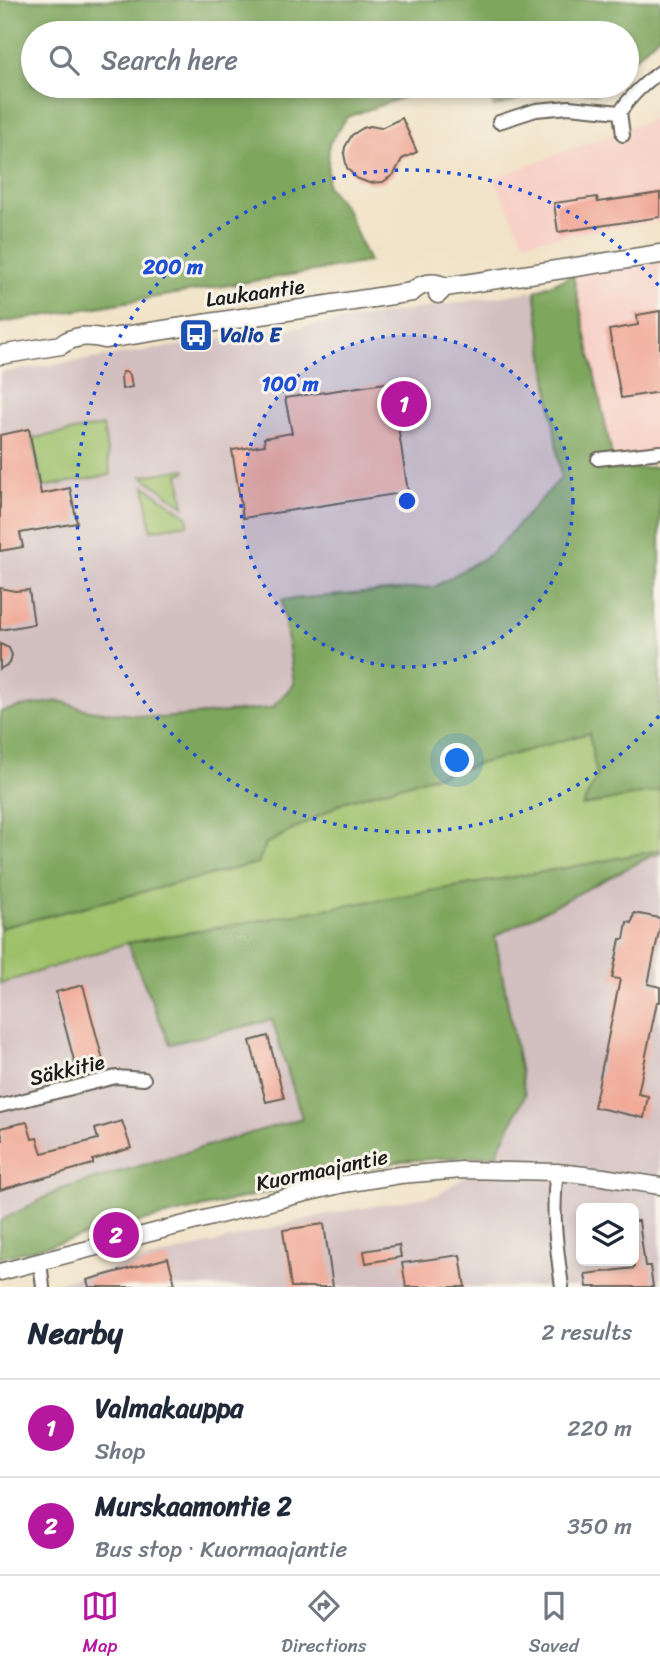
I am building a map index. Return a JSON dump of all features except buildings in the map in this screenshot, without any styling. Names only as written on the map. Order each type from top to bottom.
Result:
[{"type":"main road","name":"Laukaantie","points":[[0,355],[61,345],[78,336],[105,339],[412,292],[418,286],[438,283],[446,288],[660,254]]},
{"type":"street","points":[[639,88],[660,72]]},
{"type":"street","points":[[623,135],[620,112],[631,98]]},
{"type":"street","points":[[499,122],[536,110],[569,107],[620,112]]},
{"type":"street","points":[[598,459],[660,452]]},
{"type":"street","name":"Säkkitie","points":[[0,1106],[116,1077],[144,1079]]},
{"type":"street","name":"Kuormaajantie","points":[[0,1272],[293,1196],[400,1175],[462,1170],[557,1172],[660,1186]]},
{"type":"street","points":[[557,1172],[554,1197],[562,1287]]},
{"type":"street","points":[[40,1262],[43,1287]]},
{"type":"shaded area","points":[[660,116],[660,221],[524,242],[494,178]]},
{"type":"shaded area","points":[[660,263],[660,461],[615,469],[573,275]]},
{"type":"shaded area","points":[[535,291],[561,478],[492,553],[434,587],[282,600],[294,684],[273,708],[161,718],[87,710],[60,701],[0,712],[0,373]]},
{"type":"shaded area","points":[[660,854],[660,1287],[40,1287],[323,1215],[438,1195],[496,1155],[525,1095],[494,936],[653,855]]},
{"type":"shaded area","points":[[127,943],[171,1044],[272,1020],[302,1118],[61,1189],[0,1221],[0,984]]},
{"type":"green space","points":[[0,0],[660,0],[660,34],[639,54],[639,21],[21,21],[21,98],[401,98],[347,117],[329,144],[327,186],[346,209],[369,262],[0,323]]},
{"type":"green space","points":[[491,98],[523,98],[494,107]]},
{"type":"green space","points":[[573,275],[615,469],[660,467],[660,790],[582,806],[597,777],[589,733],[346,801],[266,844],[258,863],[0,928],[0,712],[60,701],[87,710],[161,718],[272,708],[294,684],[282,600],[434,587],[492,553],[561,478],[535,291]]},
{"type":"green space","points":[[103,426],[111,475],[42,487],[33,438]]},
{"type":"green space","points":[[185,469],[186,472],[179,474],[184,506],[142,476]]},
{"type":"green space","points":[[145,486],[187,516],[188,524],[151,530]]},
{"type":"green space","points":[[589,733],[597,777],[583,806],[660,790],[660,850],[127,943],[0,984],[0,928],[258,863],[266,844],[346,801]]},
{"type":"green space","points":[[660,850],[660,854],[653,855],[495,936],[525,1095],[496,1155],[402,1161],[0,1258],[0,1221],[61,1189],[302,1118],[272,1020],[170,1044],[127,943]]},
{"type":"place","name":"Valio E","points":[[196,335]]},
{"type":"place","name":"Valmakauppa","points":[[404,404]]},
{"type":"place","name":"Murskaamontie 2","points":[[116,1235]]}]
